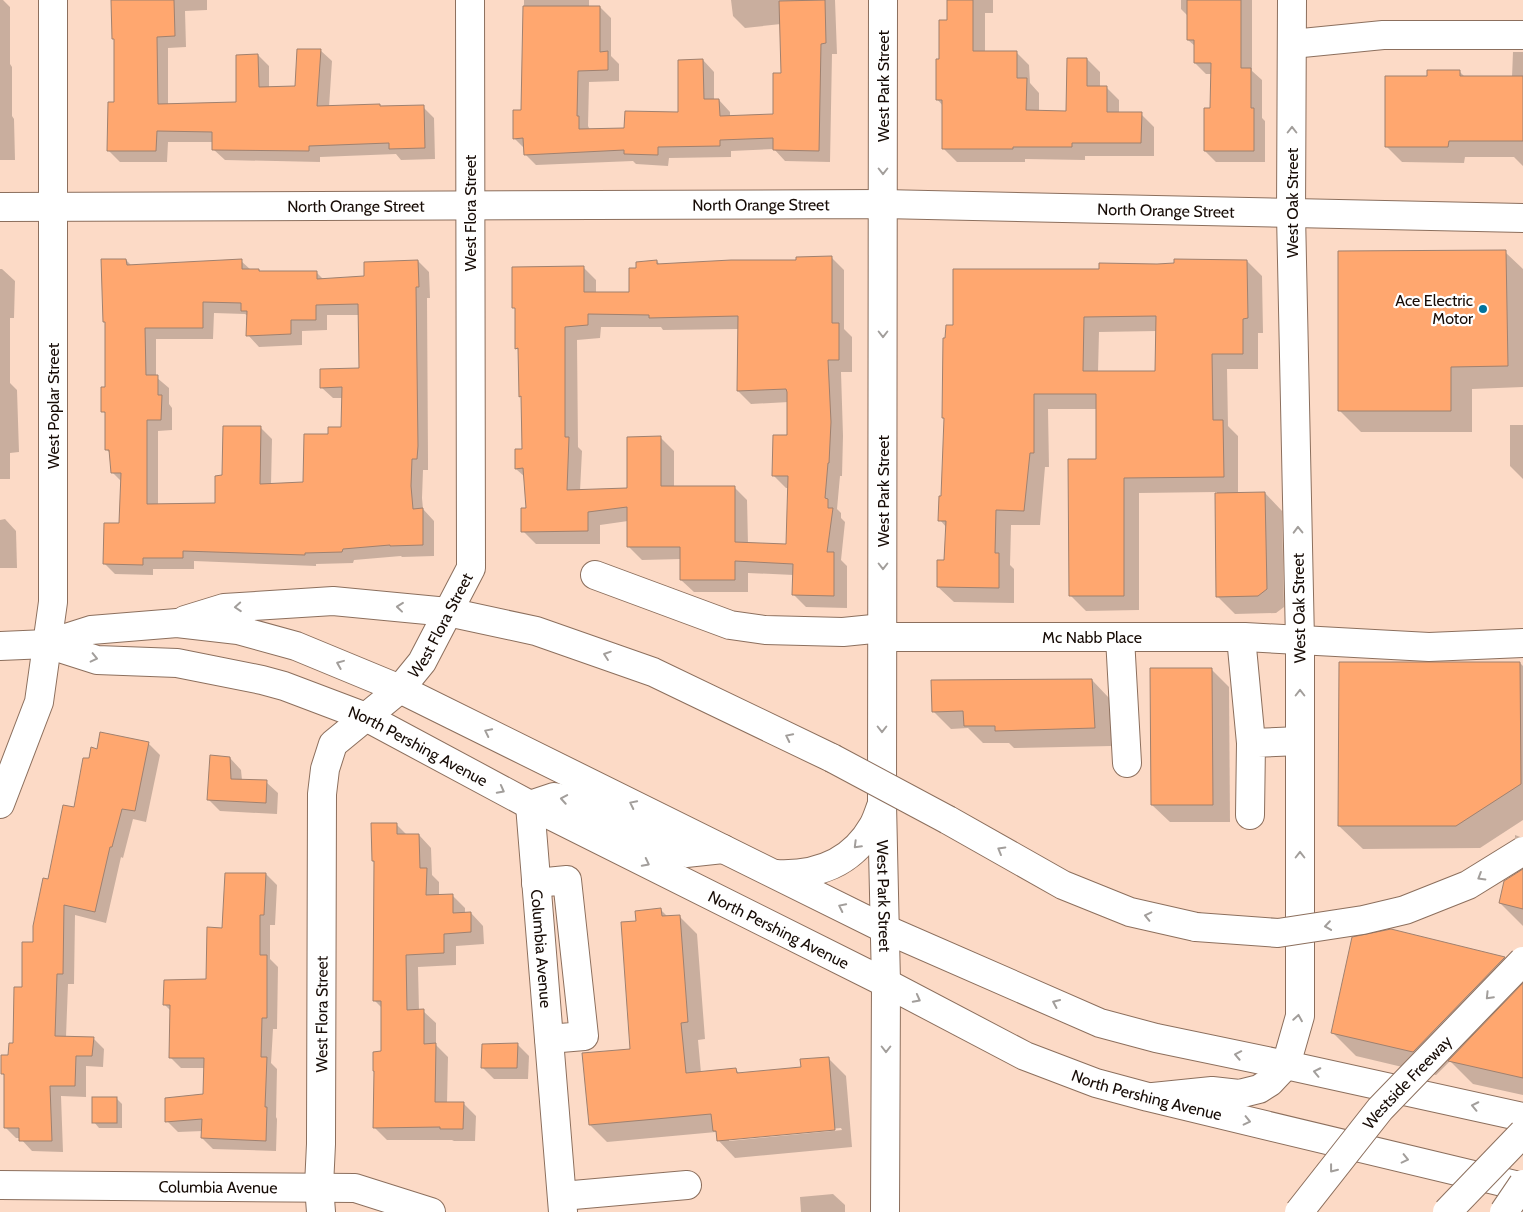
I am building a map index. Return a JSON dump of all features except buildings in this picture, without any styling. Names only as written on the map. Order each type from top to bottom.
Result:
[{"type":"main road","name":"West Poplar Street","points":[[0,804],[39,702],[53,602],[53,0]]},
{"type":"main road","name":"West Flora Street","points":[[320,1199],[322,1134],[322,794],[325,769],[333,744],[400,689],[422,662],[471,568],[470,0]]},
{"type":"main road","name":"West Park Street","points":[[883,0],[882,804],[886,983],[885,1212]]},
{"type":"main road","name":"West Oak Street","points":[[1148,1097],[1212,1091],[1240,1094],[1259,1089],[1270,1082],[1286,1065],[1300,1016],[1300,641],[1291,214],[1292,0]]},
{"type":"main road","points":[[1292,44],[1383,35],[1523,35]]},
{"type":"main road","name":"North Orange Street","points":[[0,207],[883,204],[1523,218]]},
{"type":"main road","name":"Mc Nabb Place","points":[[595,575],[730,625],[765,630],[1120,638],[1240,638],[1429,647],[1523,643]]},
{"type":"main road","points":[[177,623],[224,608],[333,601],[448,612],[536,631],[653,672],[832,758],[948,820],[1063,885],[1130,912],[1196,927],[1278,933],[1363,920],[1405,910],[1468,885],[1523,852]]},
{"type":"main road","name":"North Pershing Avenue","points":[[0,646],[47,644],[91,630],[177,623],[238,630],[296,646],[400,689],[885,929],[1100,1023],[1156,1038],[1523,1117]]},
{"type":"main road","points":[[1120,638],[1127,763]]},
{"type":"main road","points":[[1240,638],[1250,743],[1250,815]]},
{"type":"main road","name":"North Pershing Avenue","points":[[47,644],[97,660],[177,663],[262,680],[284,686],[366,717],[530,805],[886,983],[1026,1056],[1096,1083],[1523,1186]]},
{"type":"main road","points":[[1250,743],[1300,741]]},
{"type":"main road","points":[[530,805],[554,798],[580,802],[686,853],[723,849]]},
{"type":"main road","points":[[774,874],[797,875],[820,870],[842,860],[859,845],[874,826],[882,804]]},
{"type":"main road","name":"Columbia Avenue","points":[[530,805],[562,1204]]},
{"type":"main road","name":"Westside Freeway","points":[[1300,1212],[1380,1109],[1523,961]]},
{"type":"main road","points":[[1447,1212],[1523,1133]]},
{"type":"main road","name":"Columbia Avenue","points":[[0,1185],[320,1199],[355,1188],[431,1212]]},
{"type":"main road","points":[[562,1204],[687,1185]]},
{"type":"main road","points":[[1504,1212],[1523,1186]]},
{"type":"place","name":"Ace Electric Motor","points":[[1483,309]]}]
